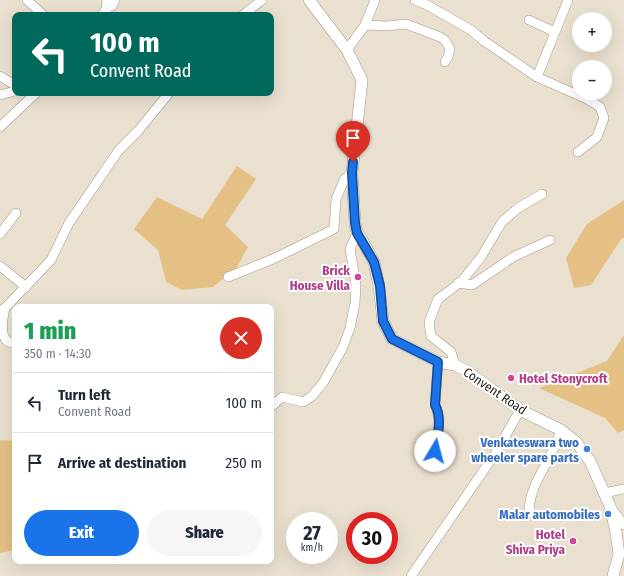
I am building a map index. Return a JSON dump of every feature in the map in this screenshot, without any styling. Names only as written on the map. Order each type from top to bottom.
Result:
[{"type":"main road","name":"Convent Road","points":[[309,0],[347,50],[362,80],[352,173],[355,223],[357,233],[374,262],[380,286],[383,321],[392,339],[438,362],[455,365],[467,371],[520,410],[561,430],[576,442],[590,460],[610,506],[619,554],[613,576]]},
{"type":"street","points":[[27,0],[40,12]]},
{"type":"street","points":[[105,8],[112,6],[115,0]]},
{"type":"street","points":[[247,12],[262,0]]},
{"type":"street","points":[[347,50],[365,25],[375,0]]},
{"type":"street","points":[[415,0],[427,4],[471,30],[484,41],[537,77],[587,99],[600,107],[604,118],[597,138],[578,152]]},
{"type":"street","points":[[537,77],[568,0]]},
{"type":"street","points":[[529,20],[555,32]]},
{"type":"street","points":[[365,25],[386,26],[406,24],[440,37],[445,40],[450,49],[446,62]]},
{"type":"street","points":[[0,76],[12,83]]},
{"type":"street","points":[[0,95],[12,91]]},
{"type":"street","points":[[0,127],[30,96]]},
{"type":"street","points":[[12,343],[5,340],[2,333],[3,310],[51,260],[69,223],[119,150],[138,131],[167,96]]},
{"type":"street","points":[[228,277],[278,256],[334,229],[336,199],[344,180],[352,173]]},
{"type":"street","points":[[455,365],[451,352],[431,336],[428,322],[438,299],[458,284],[481,257],[502,222],[518,208],[542,194]]},
{"type":"street","points":[[0,234],[16,213]]},
{"type":"street","points":[[274,404],[282,397],[303,402],[312,396],[322,383],[343,347],[350,328],[355,303],[356,284],[350,249],[357,233]]},
{"type":"street","points":[[458,284],[472,285],[513,257],[550,240]]},
{"type":"street","points":[[0,266],[26,287]]},
{"type":"street","points":[[429,462],[435,451],[439,422],[438,411],[435,405],[438,362]]},
{"type":"street","points":[[411,576],[495,454],[520,410]]},
{"type":"street","points":[[531,513],[528,507],[535,485],[555,446],[561,430]]},
{"type":"street","points":[[604,493],[624,489]]},
{"type":"street","points":[[610,506],[624,525]]},
{"type":"shaded area","points":[[237,166],[256,179],[225,225],[248,247],[236,269],[213,287],[182,290],[166,282],[158,250],[134,229],[157,197],[202,219]]},
{"type":"shaded area","points":[[624,200],[624,238],[622,238],[591,285],[574,288],[566,258],[587,224]]},
{"type":"shaded area","points":[[624,335],[624,430],[618,433],[605,418],[539,388],[607,361]]},
{"type":"shaded area","points":[[0,441],[12,441],[12,551],[0,553]]},
{"type":"place","name":"Brick House Villa","points":[[358,277]]},
{"type":"place","name":"Hotel Stonycroft","points":[[511,378]]},
{"type":"place","name":"Venkateswara two wheeler spare parts","points":[[587,449]]},
{"type":"place","name":"Malar automobiles","points":[[608,514]]},
{"type":"place","name":"Hotel Shiva Priya","points":[[573,541]]},
{"type":"route","points":[[353,162],[352,173],[355,223],[357,233],[374,262],[380,286],[383,321],[392,339],[438,362],[435,405],[438,411],[439,422],[435,451]]}]
